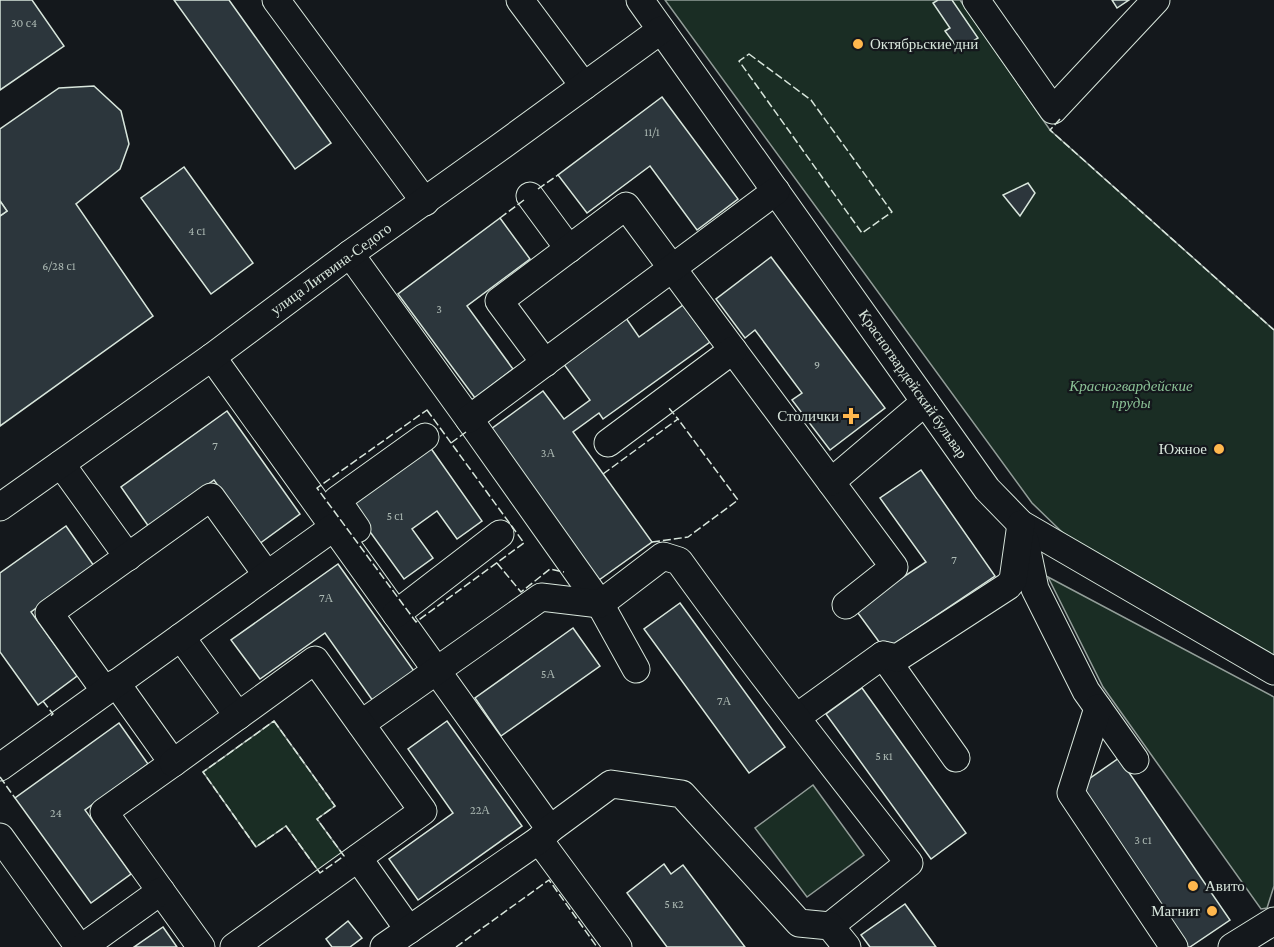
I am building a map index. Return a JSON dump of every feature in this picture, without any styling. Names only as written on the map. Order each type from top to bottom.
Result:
[{"type":"street","points":[[276,0],[424,202]]},
{"type":"street","points":[[520,0],[584,86]]},
{"type":"street","name":"Красногвардейский бульвар","points":[[640,0],[987,489],[1021,524],[1274,672]]},
{"type":"street","points":[[976,0],[1053,110],[1156,0]]},
{"type":"street","name":"улица Литвина-Седого","points":[[0,507],[212,357],[350,254],[661,30]]},
{"type":"street","points":[[469,419],[776,191]]},
{"type":"street","points":[[530,196],[569,249]]},
{"type":"street","points":[[545,363],[499,301],[626,206],[894,567],[846,605]]},
{"type":"street","points":[[350,254],[600,604],[636,669]]},
{"type":"street","points":[[608,443],[733,350]]},
{"type":"street","points":[[212,357],[334,527],[403,609]]},
{"type":"street","points":[[831,482],[925,402]]},
{"type":"street","points":[[425,437],[337,500],[437,670],[618,947]]},
{"type":"street","points":[[61,464],[128,557]]},
{"type":"street","points":[[173,763],[49,613],[211,497],[267,575]]},
{"type":"street","points":[[796,717],[883,655],[897,658],[1008,586],[1013,580],[1021,524]]},
{"type":"street","points":[[1021,524],[1035,589],[1086,691],[1135,760]]},
{"type":"street","points":[[0,767],[334,527]]},
{"type":"street","points":[[403,609],[500,534]]},
{"type":"street","points":[[361,724],[541,597],[600,604],[663,556],[679,561],[757,668],[909,863],[839,937],[799,923],[682,794],[611,784],[544,835],[384,947]]},
{"type":"street","points":[[181,637],[238,716]]},
{"type":"street","points":[[883,655],[956,758]]},
{"type":"street","points":[[201,947],[104,812],[315,660],[423,811],[234,947]]},
{"type":"street","points":[[1098,708],[1071,793],[1174,947]]},
{"type":"street","points":[[0,837],[79,947]]},
{"type":"street","points":[[358,858],[409,930]]},
{"type":"street","points":[[83,947],[161,891]]},
{"type":"street","points":[[1232,947],[1274,921]]},
{"type":"green space","name":"Красногвардейские пруды","points":[[665,0],[960,0],[1050,130],[1274,330],[1274,657],[1064,534],[1032,503]]},
{"type":"green space","points":[[1048,577],[1274,697],[1274,886],[1267,908],[1261,909],[1103,687]]},
{"type":"green space","points":[[274,721],[335,806],[317,819],[344,856],[320,873],[286,826],[256,847],[203,772]]},
{"type":"green space","points":[[813,785],[864,855],[807,897],[755,828]]},
{"type":"building","points":[[0,0],[32,0],[64,46],[0,90]]},
{"type":"building","points":[[174,0],[229,0],[331,143],[295,169]]},
{"type":"building","points":[[938,0],[952,0],[978,38],[959,50],[945,31],[950,28],[933,3]]},
{"type":"building","points":[[1112,0],[1129,0],[1117,8]]},
{"type":"building","points":[[94,86],[121,111],[129,144],[120,169],[76,204],[153,316],[0,426],[0,216],[7,211],[0,201],[0,129],[59,88]]},
{"type":"building","points":[[662,97],[738,199],[697,230],[650,166],[587,213],[558,175]]},
{"type":"building","points":[[184,167],[253,263],[211,294],[141,198]]},
{"type":"building","points":[[1028,183],[1035,193],[1020,216],[1003,195]]},
{"type":"building","points":[[0,201],[7,211],[0,216]]},
{"type":"building","points":[[500,218],[530,259],[467,306],[513,369],[475,398],[398,294]]},
{"type":"building","points":[[771,257],[885,408],[830,450],[792,400],[802,393],[755,330],[745,338],[716,299]]},
{"type":"building","points":[[683,305],[710,342],[603,419],[599,413],[573,432],[652,542],[599,580],[491,429],[543,391],[564,419],[590,400],[563,363],[626,318],[639,337]]},
{"type":"building","points":[[227,411],[300,514],[259,544],[214,480],[149,527],[121,487]]},
{"type":"building","points":[[430,447],[482,521],[457,539],[437,511],[412,529],[433,558],[404,579],[350,504]]},
{"type":"building","points":[[921,470],[995,576],[885,650],[855,609],[926,562],[880,498]]},
{"type":"building","points":[[66,526],[94,566],[31,612],[77,676],[38,705],[0,652],[0,573]]},
{"type":"building","points":[[338,564],[414,671],[373,701],[325,633],[260,679],[231,640]]},
{"type":"building","points":[[680,603],[785,747],[749,773],[644,629]]},
{"type":"building","points":[[573,628],[600,666],[501,736],[475,698]]},
{"type":"building","points":[[862,688],[966,833],[931,859],[826,714]]},
{"type":"building","points":[[447,721],[522,826],[418,900],[389,859],[453,813],[408,749]]},
{"type":"building","points":[[119,723],[148,764],[85,810],[131,874],[91,903],[15,798]]},
{"type":"building","points":[[1119,758],[1230,920],[1190,947],[1185,947],[1076,788]]},
{"type":"building","points":[[664,864],[671,874],[683,865],[745,947],[667,947],[627,893]]},
{"type":"building","points":[[905,904],[936,947],[870,947],[861,935]]},
{"type":"building","points":[[348,921],[362,938],[350,947],[332,947],[326,939]]},
{"type":"building","points":[[163,927],[177,947],[134,947]]},
{"type":"fence","points":[[749,54],[811,100],[892,212],[862,233],[739,61],[749,54]]},
{"type":"fence","points":[[1060,119],[1050,130],[1274,330]]},
{"type":"fence","points":[[538,189],[558,175]]},
{"type":"fence","points":[[500,218],[524,200]]},
{"type":"fence","points":[[603,474],[678,419],[669,408]]},
{"type":"fence","points":[[427,410],[524,543],[416,622],[317,488],[427,410]]},
{"type":"fence","points":[[652,542],[688,537],[738,500],[678,419]]},
{"type":"fence","points":[[451,443],[466,432]]},
{"type":"fence","points":[[497,563],[521,592],[550,569],[564,572]]},
{"type":"fence","points":[[43,701],[53,714],[49,717]]},
{"type":"fence","points":[[274,721],[335,806],[317,819],[344,856],[320,873],[286,826],[256,847],[203,772],[274,721]]},
{"type":"fence","points":[[0,777],[15,798]]},
{"type":"fence","points":[[456,947],[549,880],[597,947]]},
{"type":"place","name":"Октябрьские дни","points":[[858,44]]},
{"type":"place","name":"Столички","points":[[851,416]]},
{"type":"place","name":"Южное","points":[[1219,449]]},
{"type":"place","name":"Авито","points":[[1193,886]]},
{"type":"place","name":"Магнит","points":[[1212,911]]}]
